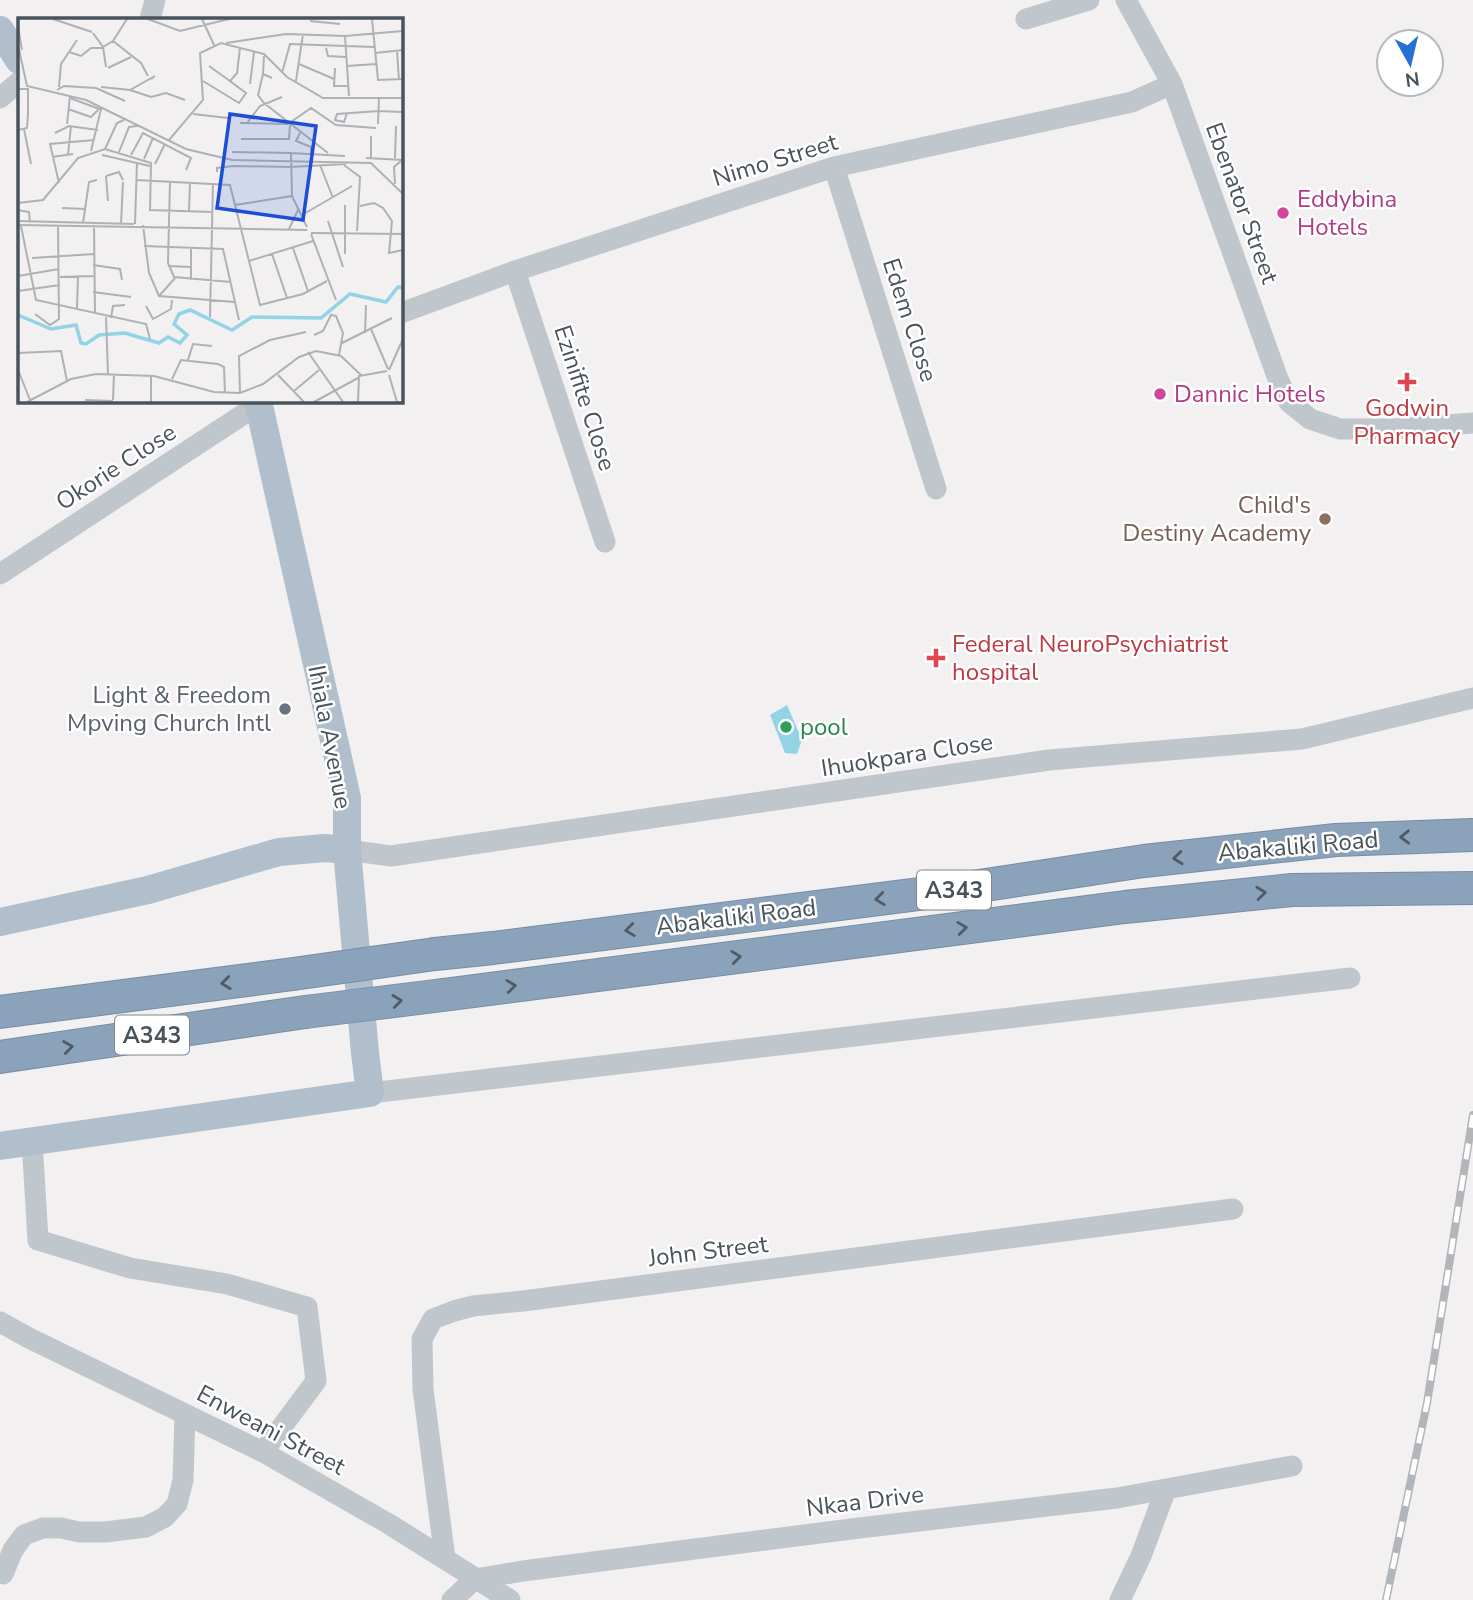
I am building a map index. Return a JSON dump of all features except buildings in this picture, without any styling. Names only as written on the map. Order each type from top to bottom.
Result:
[{"type":"highway","name":"Abakaliki Road","points":[[0,1012],[435,954],[958,889],[1157,860],[1336,840],[1473,835]]},
{"type":"highway","name":"Abakaliki Road","points":[[0,1057],[305,1012],[1139,905],[1292,890],[1473,888]]},
{"type":"main road","points":[[0,30],[18,58]]},
{"type":"main road","name":"Ihiala Avenue","points":[[259,402],[346,798],[347,849],[370,1093]]},
{"type":"main road","points":[[0,922],[148,890],[279,852],[347,849]]},
{"type":"main road","points":[[0,1146],[370,1093]]},
{"type":"street","points":[[150,18],[155,0]]},
{"type":"street","points":[[1027,19],[1089,0]]},
{"type":"street","name":"Ebenator Street","points":[[1126,0],[1172,84],[1278,379],[1289,402],[1310,419],[1340,429],[1393,429],[1473,423]]},
{"type":"street","points":[[0,98],[18,83]]},
{"type":"street","name":"Nimo Street","points":[[402,313],[515,271],[834,167],[1132,102],[1172,84]]},
{"type":"street","name":"Edem Close","points":[[834,167],[936,489]]},
{"type":"street","name":"Ezinifite Close","points":[[515,271],[605,542]]},
{"type":"street","name":"Okorie Close","points":[[0,574],[259,402]]},
{"type":"street","name":"Ihuokpara Close","points":[[347,849],[391,856],[1049,760],[1302,739],[1473,698]]},
{"type":"street","points":[[370,1093],[1350,978]]},
{"type":"street","points":[[32,1141],[38,1240],[130,1268],[227,1284],[307,1307],[316,1381],[263,1452]]},
{"type":"street","name":"John Street","points":[[445,1559],[423,1389],[422,1339],[433,1319],[473,1306],[1233,1209]]},
{"type":"street","name":"Enweani Street","points":[[0,1322],[263,1452],[389,1524],[510,1600]]},
{"type":"street","points":[[3,1574],[13,1550],[24,1535],[43,1528],[105,1532],[146,1527],[165,1517],[177,1504],[183,1480],[185,1414]]},
{"type":"street","name":"Nkaa Drive","points":[[475,1578],[584,1562],[1117,1498],[1292,1466]]},
{"type":"street","points":[[1120,1600],[1141,1556],[1166,1489]]},
{"type":"street","points":[[452,1600],[475,1578]]},
{"type":"water","name":"pool","points":[[787,705],[802,740],[797,754],[785,753],[770,715]]},
{"type":"railway","points":[[1386,1600],[1427,1403],[1473,1115]]},
{"type":"place","name":"Eddybina Hotels","points":[[1283,213]]},
{"type":"place","name":"Godwin Pharmacy","points":[[1407,382]]},
{"type":"place","name":"Dannic Hotels","points":[[1160,394]]},
{"type":"place","name":"Child's Destiny Academy","points":[[1325,519]]},
{"type":"place","name":"Federal NeuroPsychiatrist hospital","points":[[936,658]]},
{"type":"place","name":"Light & Freedom Mpving Church Intl","points":[[285,709]]},
{"type":"place","name":"pool","points":[[786,727]]}]
